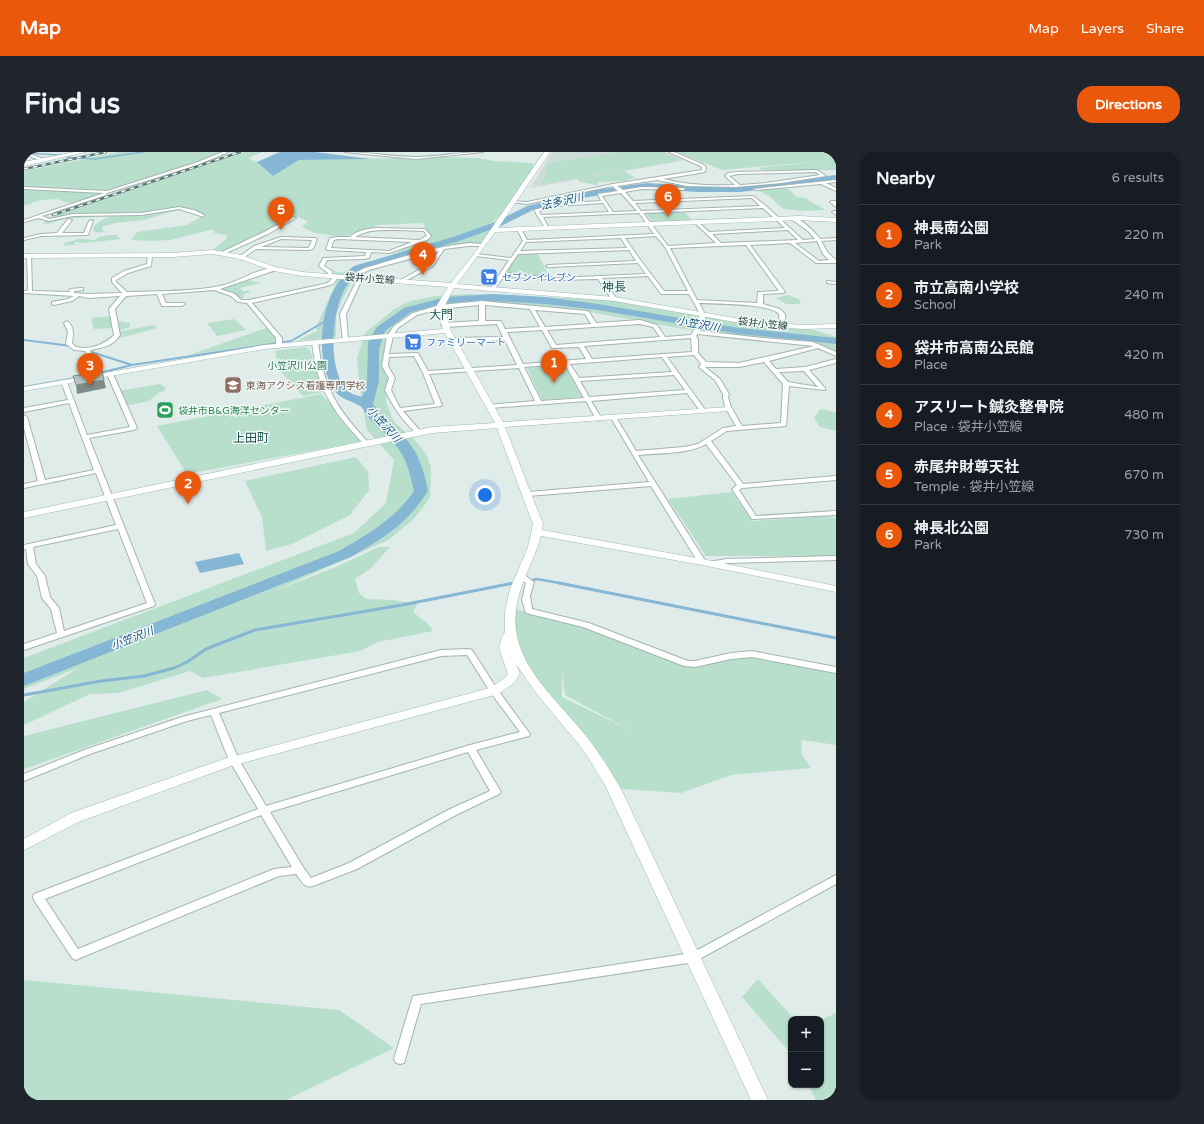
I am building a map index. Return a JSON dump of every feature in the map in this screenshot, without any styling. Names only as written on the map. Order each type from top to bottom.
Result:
[{"type":"street","points":[[24,164],[83,152]]},
{"type":"street","points":[[24,221],[95,198],[107,192],[190,166],[226,152]]},
{"type":"street","points":[[347,152],[373,153],[403,158],[482,152]]},
{"type":"street","points":[[398,152],[400,154],[414,152]]},
{"type":"street","points":[[427,152],[432,157]]},
{"type":"street","points":[[547,152],[476,255],[446,294],[440,306],[446,328],[467,370],[500,425],[528,494],[538,524],[538,532],[533,550],[515,589],[510,613],[511,631],[515,650],[528,675],[545,698],[575,731],[607,776],[633,826],[760,1100]]},
{"type":"street","points":[[512,202],[527,202],[704,171],[704,167],[701,165],[671,152]]},
{"type":"street","points":[[24,153],[43,160]]},
{"type":"street","points":[[658,179],[691,185],[738,185],[824,176],[817,171],[738,173],[727,176],[738,185]]},
{"type":"street","points":[[623,192],[626,192],[624,190],[648,188],[709,191],[749,190],[836,181]]},
{"type":"street","points":[[821,182],[836,190]]},
{"type":"street","points":[[614,186],[623,192],[632,202],[667,247],[696,301],[703,318],[695,333],[695,353],[704,364],[702,367],[717,380],[726,394],[725,400],[729,410],[740,427]]},
{"type":"street","points":[[24,188],[107,192]]},
{"type":"street","points":[[648,188],[652,192]]},
{"type":"street","points":[[676,189],[687,200]]},
{"type":"street","points":[[612,213],[599,195],[623,192]]},
{"type":"street","points":[[632,202],[687,200],[752,195],[802,241]]},
{"type":"street","points":[[656,196],[659,201]]},
{"type":"street","points":[[547,228],[536,210],[556,205],[604,202]]},
{"type":"street","points":[[836,202],[832,202],[836,206]]},
{"type":"street","points":[[540,216],[764,207]]},
{"type":"street","points":[[37,216],[49,220],[89,214],[141,214],[179,208],[192,211],[202,216]]},
{"type":"street","points":[[222,252],[266,233],[294,218]]},
{"type":"street","points":[[493,230],[793,218],[836,220]]},
{"type":"street","points":[[793,218],[815,236],[823,251],[835,261]]},
{"type":"street","points":[[59,234],[70,220]]},
{"type":"street","points":[[24,239],[36,236],[59,234],[86,234],[91,221]]},
{"type":"street","points":[[697,222],[719,244]]},
{"type":"street","points":[[350,239],[353,236],[374,229],[425,230],[429,236],[418,241],[392,251],[328,249],[332,239],[418,241]]},
{"type":"street","points":[[518,229],[525,241]]},
{"type":"street","points":[[708,233],[788,229]]},
{"type":"street","points":[[266,233],[300,233]]},
{"type":"street","points":[[525,241],[658,235]]},
{"type":"street","points":[[622,236],[638,262],[663,293],[691,292]]},
{"type":"street","points":[[241,257],[250,254],[256,248],[280,238],[315,239],[311,248],[308,249],[256,248]]},
{"type":"street","points":[[667,247],[836,239]]},
{"type":"street","points":[[492,289],[525,241]]},
{"type":"street","points":[[790,241],[818,262],[835,261]]},
{"type":"street","points":[[747,243],[783,292],[760,293],[760,305]]},
{"type":"street","points":[[342,340],[343,314],[359,273],[367,269],[442,249],[468,244],[482,246]]},
{"type":"street","points":[[401,281],[431,265],[442,249]]},
{"type":"street","points":[[517,253],[630,249]]},
{"type":"street","points":[[216,289],[233,295],[240,301],[249,302],[325,285],[331,283],[336,276],[321,266],[325,259],[363,258],[366,257],[369,251]]},
{"type":"street","name":"袋井小笠線","points":[[27,255],[150,255],[222,252],[274,269],[302,274],[358,277],[614,299],[703,318],[758,324],[783,326],[836,326]]},
{"type":"street","points":[[540,252],[555,279]]},
{"type":"street","points":[[26,292],[30,289],[27,255]]},
{"type":"street","points":[[125,295],[125,293],[114,282],[114,279],[126,272],[148,265],[150,255]]},
{"type":"street","points":[[476,255],[512,259]]},
{"type":"street","points":[[548,266],[638,262]]},
{"type":"street","points":[[26,292],[88,296],[216,289],[274,269]]},
{"type":"street","points":[[502,274],[555,279],[648,275]]},
{"type":"street","points":[[599,277],[614,299]]},
{"type":"street","points":[[829,282],[836,283]]},
{"type":"street","points":[[71,294],[72,290],[81,289]]},
{"type":"street","points":[[159,293],[164,305],[182,304]]},
{"type":"street","points":[[54,303],[70,300],[78,295]]},
{"type":"street","points":[[67,324],[71,332],[69,344],[71,347],[87,349],[103,345],[115,339],[117,335],[112,309],[125,295]]},
{"type":"street","points":[[696,301],[760,305],[778,310],[782,314],[783,326]]},
{"type":"street","points":[[249,302],[279,338],[279,346]]},
{"type":"street","points":[[482,303],[482,323]]},
{"type":"street","points":[[415,434],[404,420],[388,390],[392,378],[385,366],[389,336],[396,327],[415,314],[440,306],[482,303],[587,313],[595,325]]},
{"type":"street","points":[[532,308],[554,347],[664,339],[695,333],[820,346],[836,354]]},
{"type":"street","points":[[24,389],[279,346],[389,336],[499,322],[539,403]]},
{"type":"street","points":[[504,331],[640,322],[655,326],[664,339]]},
{"type":"street","points":[[452,340],[508,338]]},
{"type":"street","points":[[317,342],[320,373],[325,387],[340,413],[369,443]]},
{"type":"street","points":[[581,345],[590,361]]},
{"type":"street","points":[[704,364],[739,365],[820,346]]},
{"type":"street","points":[[87,349],[98,376]]},
{"type":"street","points":[[426,373],[695,353]]},
{"type":"street","points":[[386,356],[416,354],[426,373],[439,405],[398,410]]},
{"type":"street","points":[[664,356],[703,411]]},
{"type":"street","points":[[765,360],[786,384],[823,389],[804,369]]},
{"type":"street","points":[[775,371],[804,369],[836,361]]},
{"type":"street","points":[[567,363],[599,419]]},
{"type":"street","points":[[576,380],[676,373]]},
{"type":"street","points":[[85,437],[134,428],[110,374]]},
{"type":"street","points":[[24,647],[151,604],[64,382]]},
{"type":"street","points":[[634,453],[684,449],[700,445],[725,429],[784,425],[786,384]]},
{"type":"street","points":[[489,406],[689,391]]},
{"type":"street","points":[[24,410],[71,401]]},
{"type":"street","points":[[24,515],[432,430],[729,410]]},
{"type":"street","points":[[24,417],[42,482]]},
{"type":"street","points":[[614,418],[634,453],[706,563]]},
{"type":"street","points":[[707,440],[741,486]]},
{"type":"street","points":[[24,486],[98,472]]},
{"type":"street","points":[[836,478],[741,486],[735,489],[754,518],[836,514]]},
{"type":"street","points":[[528,494],[654,484]]},
{"type":"street","points":[[61,634],[55,608],[46,598],[41,576],[32,564],[27,546],[121,526]]},
{"type":"street","points":[[538,532],[836,589]]},
{"type":"street","points":[[706,563],[836,558]]},
{"type":"street","points":[[520,576],[530,582],[526,598],[526,606],[529,611],[586,626],[687,664],[695,664],[731,656],[752,654],[836,670]]},
{"type":"street","points":[[24,845],[59,825],[90,811],[234,760],[494,691],[509,682],[514,674],[505,649],[504,641],[511,631]]},
{"type":"street","points":[[24,778],[47,767],[87,752],[185,719],[441,653],[469,652],[494,691],[526,734],[470,748],[264,810],[38,897],[76,955],[278,872],[299,870]]},
{"type":"street","points":[[214,711],[234,760],[299,870],[310,883],[353,866],[453,812],[496,792],[470,748]]},
{"type":"street","points":[[400,1059],[417,1000],[694,957],[836,879]]},
{"type":"shaded area","points":[[552,152],[665,152],[683,160],[530,188]]},
{"type":"green space","points":[[119,152],[225,152],[190,166],[107,192],[91,192],[106,194],[71,204],[57,199],[40,200],[24,206],[24,171]]},
{"type":"green space","points":[[244,152],[263,152],[248,158],[257,162],[273,176],[299,160],[443,157],[478,158],[495,161],[533,163],[533,173],[522,182],[517,196],[507,210],[489,225],[493,227],[482,245],[453,246],[367,269],[357,277],[335,275],[333,271],[342,273],[357,265],[386,258],[429,236],[423,223],[379,225],[344,237],[314,233],[302,227],[308,221],[297,217],[266,233],[220,252],[213,250],[227,238],[226,235],[214,233],[214,231],[210,230],[170,240],[131,240],[137,232],[187,225],[203,216],[185,209],[174,209],[177,210],[144,220],[115,223],[102,227],[103,231],[107,231],[99,233],[94,231],[93,227],[100,221],[110,217],[64,219],[48,224],[42,223],[52,219],[49,218]]},
{"type":"green space","points":[[619,152],[662,152],[678,159],[676,161],[542,184],[549,163]]},
{"type":"green space","points":[[677,152],[836,152],[836,170],[763,170],[758,168],[834,160],[722,170]]},
{"type":"green space","points":[[624,171],[636,178],[625,181],[598,182],[597,185],[580,182],[576,179]]},
{"type":"green space","points":[[786,188],[796,197],[806,198],[825,210],[803,211],[783,209],[769,196],[757,190]]},
{"type":"green space","points":[[684,211],[692,220],[653,222],[645,213]]},
{"type":"green space","points":[[117,235],[121,239],[85,243],[75,242],[74,244],[82,244],[65,246],[64,243],[79,239],[96,240],[98,237]]},
{"type":"green space","points":[[518,255],[538,255],[550,277],[505,273]]},
{"type":"green space","points":[[338,279],[353,280],[336,315],[336,337],[296,341],[317,331],[316,327]]},
{"type":"green space","points":[[247,280],[261,283],[240,288],[243,291],[252,291],[243,295],[244,298],[240,298],[220,290]]},
{"type":"green space","points":[[469,294],[614,300],[733,322],[807,328],[836,337],[836,354],[814,343],[684,329],[590,312],[475,302],[419,312],[400,324],[387,346],[385,366],[388,379],[386,402],[394,422],[414,439],[426,454],[431,467],[430,498],[413,520],[388,540],[274,591],[336,567],[379,547],[390,547],[371,568],[355,579],[359,593],[366,599],[393,600],[418,604],[413,612],[428,624],[433,631],[378,642],[360,651],[203,678],[190,671],[118,693],[90,694],[24,725],[24,702],[78,668],[24,689],[24,658],[354,533],[386,503],[394,460],[367,430],[361,399],[357,358],[365,333],[394,309],[411,301],[435,296]]},
{"type":"green space","points":[[788,295],[799,299],[801,304],[786,304],[776,298]]},
{"type":"green space","points":[[113,316],[115,323],[119,321],[130,323],[130,327],[114,332],[113,328],[94,329],[91,318]]},
{"type":"green space","points":[[234,319],[246,330],[217,336],[207,323]]},
{"type":"green space","points":[[153,325],[158,328],[115,339],[103,345],[100,343],[117,332]]},
{"type":"green space","points":[[269,327],[279,342],[189,355]]},
{"type":"green space","name":"小笠沢川公園","points":[[306,347],[310,350],[323,392],[303,396],[279,370],[275,351]]},
{"type":"green space","points":[[561,365],[565,366],[582,397],[542,400],[527,368]]},
{"type":"green space","points":[[160,384],[166,388],[149,401],[124,406],[118,391]]},
{"type":"green space","points":[[321,394],[365,441],[187,474],[157,426]]},
{"type":"green space","points":[[820,409],[836,412],[836,431],[820,427],[814,418]]},
{"type":"green space","points":[[356,457],[368,472],[369,490],[350,515],[292,544],[266,551],[262,517],[245,481]]},
{"type":"green space","points":[[732,492],[752,521],[830,516],[836,519],[836,556],[706,556],[668,499]]},
{"type":"green space","points":[[510,608],[593,628],[687,664],[752,654],[836,670],[836,745],[802,740],[801,753],[811,768],[731,775],[681,793],[622,789],[532,679],[515,648]],"holes":[[[562,671],[565,695],[632,731],[562,697]]]},
{"type":"green space","points":[[207,690],[222,699],[24,769],[24,736]]},
{"type":"green space","points":[[758,979],[791,1016],[788,1016],[788,1051],[742,997]]},
{"type":"green space","points":[[24,980],[339,1010],[394,1048],[286,1100],[24,1100]]},
{"type":"green space","points":[[836,1013],[836,1100],[816,1100],[810,1088],[824,1088],[824,1019]]},
{"type":"water","points":[[280,152],[315,152],[371,159],[299,160],[273,176],[257,162]]},
{"type":"water","points":[[239,553],[244,564],[200,573],[195,562]]},
{"type":"building","points":[[102,371],[104,380],[76,385],[73,376]]},
{"type":"waterway","points":[[66,157],[95,159],[143,152]]},
{"type":"waterway","points":[[24,153],[61,155]]},
{"type":"waterway","name":"法多沢川","points":[[366,405],[343,393],[336,383],[331,370],[328,355],[329,321],[333,304],[339,289],[347,277],[358,268],[456,239],[498,224],[530,208],[588,194],[647,186],[698,189],[740,189],[836,178]]},
{"type":"waterway","name":"小笠沢川","points":[[366,405],[372,387],[374,374],[372,355],[374,342],[381,329],[407,310],[446,300],[493,298],[545,300],[598,307],[739,331],[836,341]]},
{"type":"waterway","points":[[132,365],[291,341],[329,319]]},
{"type":"waterway","points":[[24,340],[71,346]]},
{"type":"waterway","points":[[88,351],[132,365]]},
{"type":"waterway","points":[[99,373],[132,365]]},
{"type":"waterway","points":[[24,387],[76,378]]},
{"type":"waterway","name":"小笠沢川","points":[[24,680],[345,554],[378,535],[397,521],[405,513],[421,491],[416,470],[411,455],[405,446],[374,416],[366,405]]},
{"type":"waterway","points":[[528,581],[537,579],[565,584]]},
{"type":"waterway","points":[[24,695],[101,681],[144,676],[174,668],[187,662],[206,649],[255,630],[402,605],[514,583]]},
{"type":"waterway","points":[[509,584],[516,583]]},
{"type":"waterway","points":[[559,583],[836,638]]},
{"type":"railway","points":[[24,169],[106,152]]},
{"type":"railway","points":[[53,215],[240,152]]},
{"type":"place","name":"神長北公園","points":[[668,217]]},
{"type":"place","name":"赤尾弁財尊天社","points":[[281,230]]},
{"type":"place","name":"アスリート鍼灸整骨院","points":[[423,275]]},
{"type":"place","name":"セブン-イレブン","points":[[489,277]]},
{"type":"place","name":"ファミリーマート","points":[[413,342]]},
{"type":"place","name":"神長南公園","points":[[554,383]]},
{"type":"place","name":"東海アクシス看護専門学校","points":[[233,385]]},
{"type":"place","name":"袋井市高南公民館","points":[[90,386]]},
{"type":"place","name":"袋井市B&G海洋センター","points":[[165,410]]},
{"type":"place","name":"市立高南小学校","points":[[188,504]]},
{"type":"district","name":"神長","points":[[614,287]]},
{"type":"district","name":"大門","points":[[441,315]]},
{"type":"district","name":"上田町","points":[[251,438]]}]
